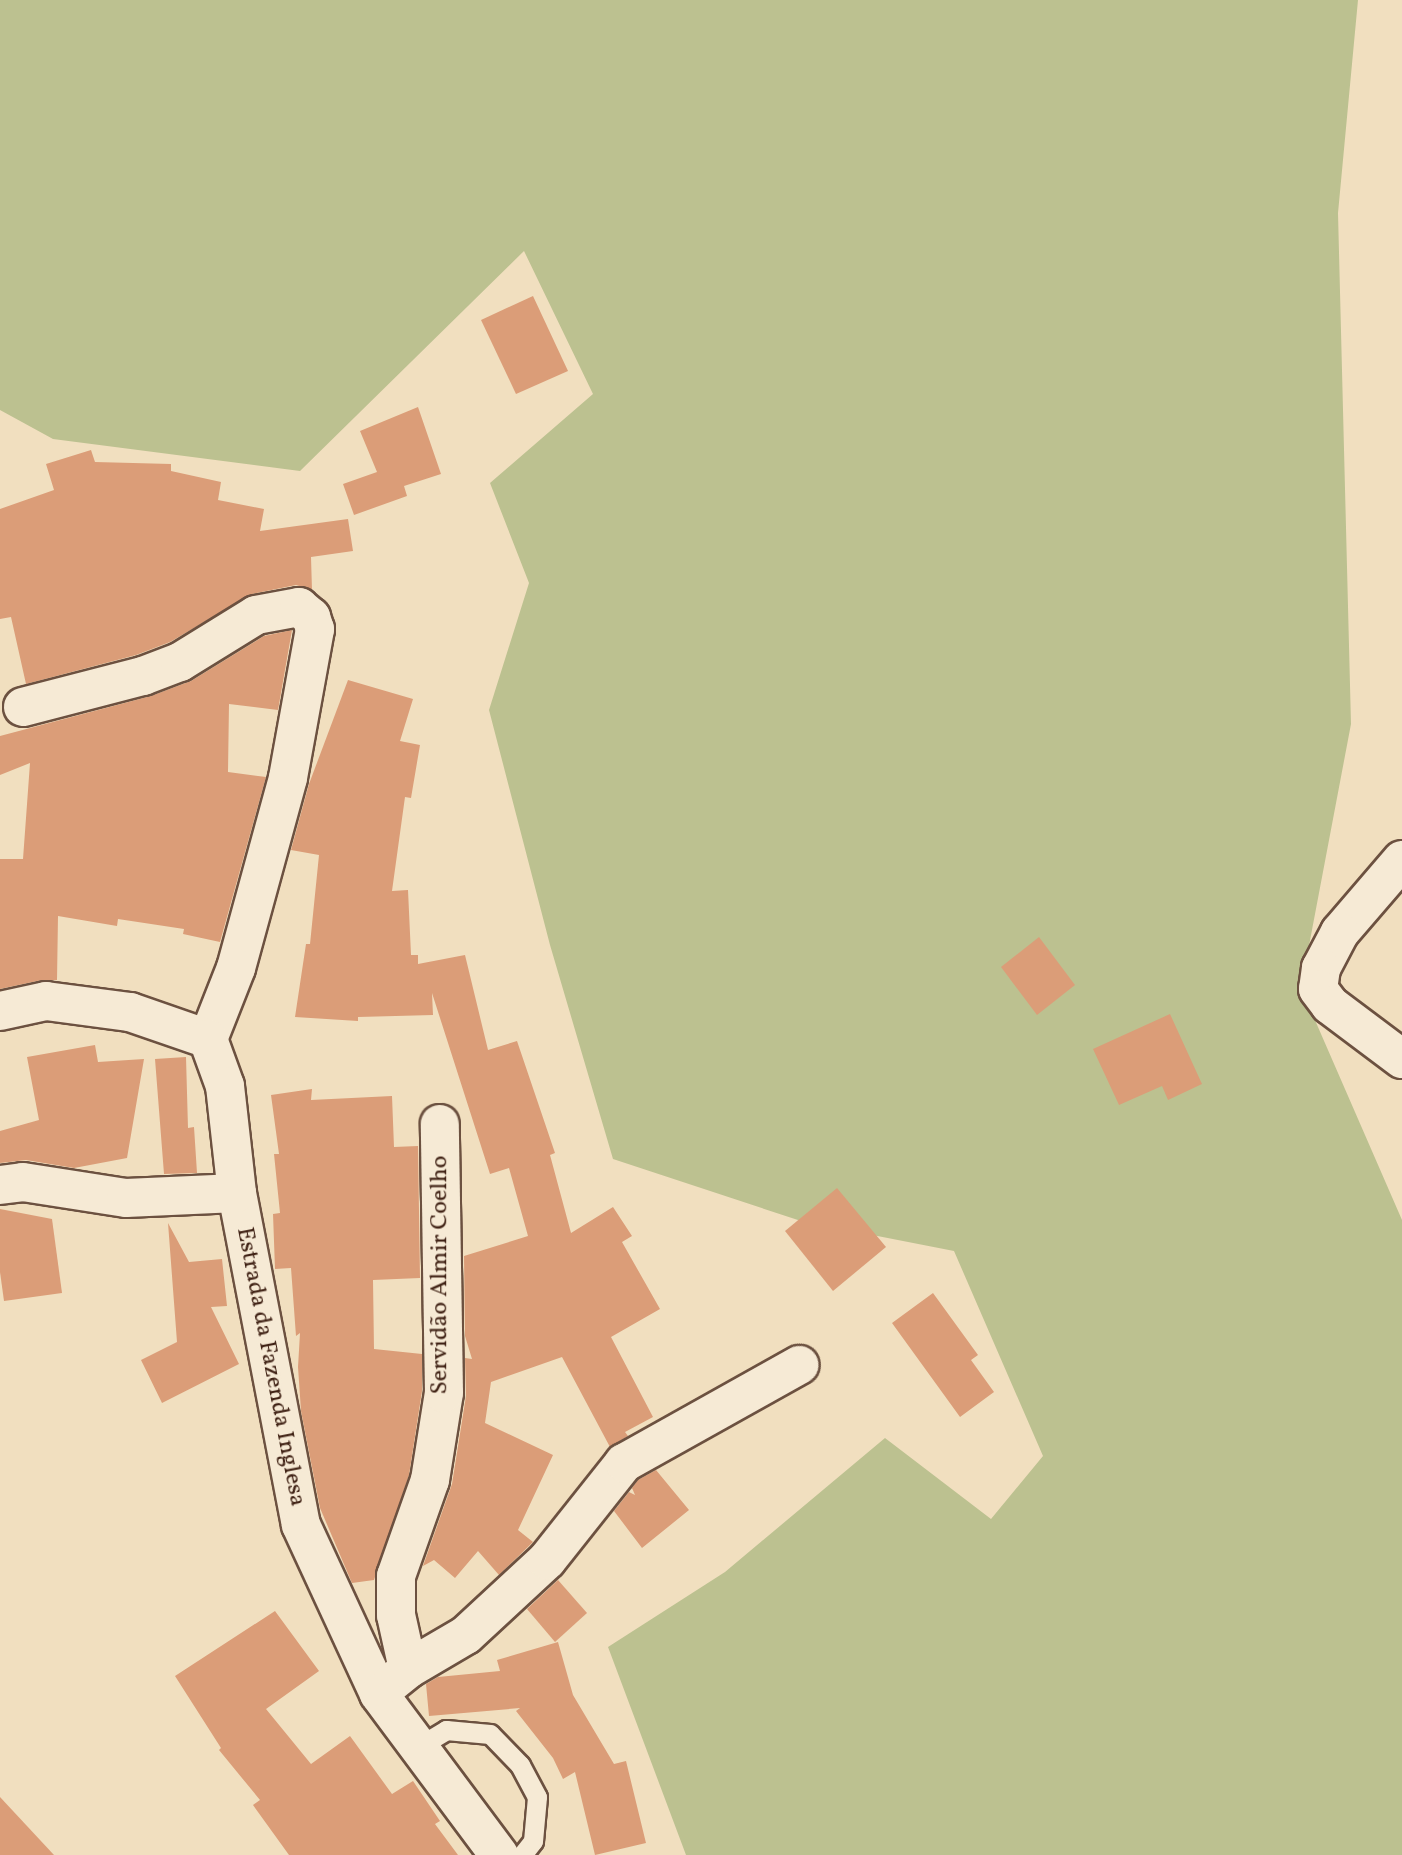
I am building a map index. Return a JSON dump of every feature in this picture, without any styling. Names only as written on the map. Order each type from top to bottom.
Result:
[{"type":"street","points":[[0,1011],[46,1001],[130,1012],[208,1039],[236,968],[288,778],[315,629],[311,617],[299,607],[256,615],[180,662],[143,676],[23,707]]},
{"type":"street","points":[[1402,860],[1340,932],[1321,968],[1318,989],[1330,1005],[1402,1059]]},
{"type":"street","name":"Estrada da Fazenda Inglesa","points":[[208,1039],[225,1086],[237,1193],[301,1525],[379,1694],[499,1855]]},
{"type":"street","name":"Servidão Almir Coelho","points":[[408,1669],[396,1615],[396,1576],[430,1480],[444,1393],[440,1124]]},
{"type":"street","points":[[0,1185],[23,1182],[126,1198],[237,1193]]},
{"type":"street","points":[[379,1694],[408,1669],[466,1634],[547,1560],[611,1476],[637,1453],[799,1365]]},
{"type":"lane","points":[[418,1747],[446,1731],[490,1734],[520,1765],[537,1797],[533,1841],[522,1855]]},
{"type":"green space","points":[[0,0],[1358,0],[1338,213],[1351,724],[1301,988],[1402,1220],[1402,1855],[686,1855],[608,1647],[725,1572],[885,1438],[991,1519],[1043,1456],[954,1251],[801,1221],[613,1159],[550,945],[489,710],[529,583],[490,483],[593,394],[524,251],[300,471],[53,439],[0,410]]},
{"type":"building","points":[[533,296],[568,371],[516,394],[481,320]]},
{"type":"building","points":[[418,407],[441,474],[404,486],[407,496],[354,515],[343,484],[377,472],[360,431]]},
{"type":"building","points":[[91,450],[95,462],[171,464],[171,471],[221,482],[218,500],[264,509],[260,531],[348,519],[353,551],[311,557],[312,590],[296,585],[252,594],[170,642],[136,655],[26,684],[11,617],[0,619],[0,509],[54,490],[46,464]]},
{"type":"building","points":[[292,630],[278,710],[229,704],[228,772],[266,777],[220,942],[183,934],[184,929],[118,919],[117,926],[58,916],[57,980],[42,980],[0,989],[0,859],[23,859],[30,763],[0,775],[0,736],[151,696],[191,681],[264,636]]},
{"type":"building","points":[[348,680],[413,699],[400,741],[420,745],[411,798],[405,797],[392,891],[408,890],[411,955],[418,955],[418,964],[465,955],[488,1050],[517,1041],[555,1153],[550,1155],[571,1233],[613,1207],[632,1236],[622,1242],[660,1309],[611,1337],[653,1417],[625,1432],[628,1436],[610,1447],[562,1357],[491,1382],[485,1423],[553,1455],[518,1530],[533,1542],[499,1575],[478,1551],[455,1578],[434,1560],[423,1566],[452,1484],[466,1396],[465,1358],[472,1359],[465,1336],[464,1256],[528,1236],[509,1168],[490,1174],[432,993],[433,1015],[358,1017],[358,1021],[295,1017],[306,944],[310,944],[319,855],[291,850],[309,784]]},
{"type":"building","points":[[1039,937],[1075,985],[1037,1015],[1001,967]]},
{"type":"building","points":[[1170,1014],[1202,1084],[1168,1100],[1162,1086],[1119,1105],[1093,1049]]},
{"type":"building","points":[[95,1045],[98,1062],[144,1059],[127,1158],[74,1168],[26,1160],[0,1163],[0,1131],[39,1120],[27,1057]]},
{"type":"building","points":[[186,1057],[188,1128],[194,1127],[197,1173],[164,1174],[155,1059]]},
{"type":"building","points":[[312,1089],[311,1100],[392,1096],[394,1147],[418,1146],[420,1278],[373,1280],[374,1349],[422,1354],[422,1391],[409,1475],[374,1580],[352,1583],[320,1508],[301,1411],[298,1367],[300,1333],[296,1336],[291,1268],[275,1269],[273,1214],[280,1213],[274,1154],[279,1154],[271,1095]]},
{"type":"building","points":[[837,1188],[886,1247],[833,1291],[785,1231]]},
{"type":"building","points":[[0,1209],[52,1219],[62,1293],[4,1301],[0,1272]]},
{"type":"building","points":[[168,1223],[189,1262],[222,1259],[227,1306],[211,1307],[239,1364],[162,1403],[141,1360],[177,1342]]},
{"type":"building","points":[[933,1293],[978,1355],[971,1360],[994,1392],[960,1417],[892,1323]]},
{"type":"building","points":[[656,1470],[689,1510],[642,1548],[614,1511],[629,1492],[635,1495],[632,1488],[638,1480]]},
{"type":"building","points":[[558,1580],[587,1613],[555,1642],[527,1609]]},
{"type":"building","points":[[275,1611],[319,1671],[266,1709],[311,1764],[350,1736],[392,1794],[413,1781],[440,1821],[435,1824],[458,1855],[289,1855],[253,1805],[260,1800],[219,1750],[221,1748],[175,1676]]},
{"type":"building","points":[[558,1642],[573,1695],[614,1764],[626,1761],[646,1843],[595,1855],[575,1772],[563,1779],[553,1758],[516,1711],[520,1708],[429,1716],[426,1684],[438,1677],[500,1671],[497,1660]]},
{"type":"building","points":[[0,1797],[54,1855],[0,1855]]}]
